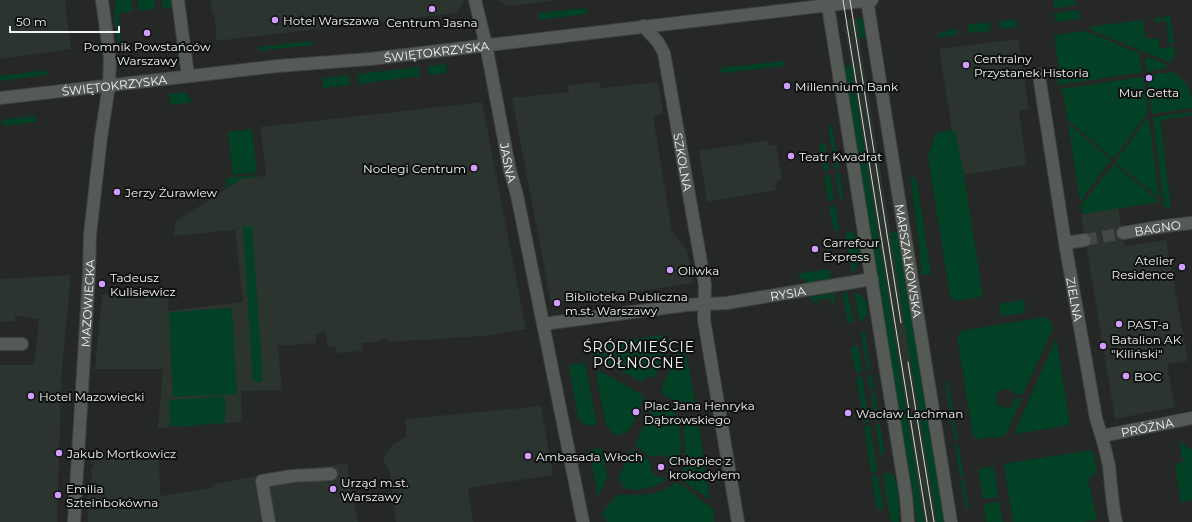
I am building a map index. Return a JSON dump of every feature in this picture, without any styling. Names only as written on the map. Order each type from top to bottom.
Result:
[{"type":"street","name":"MAZOWIECKA","points":[[74,522],[90,235],[103,125],[110,85],[110,59],[102,0]]},
{"type":"street","points":[[178,0],[188,76]]},
{"type":"street","name":"JASNA","points":[[475,0],[486,45],[510,172],[517,195],[543,324]]},
{"type":"street","name":"ŚWIĘTOKRZYSKA","points":[[0,98],[278,66],[370,58],[486,45],[827,2],[869,0]]},
{"type":"street","name":"MARSZAŁKOWSKA","points":[[869,0],[951,522]]},
{"type":"street","points":[[827,2],[906,496],[908,522]]},
{"type":"street","name":"SZKOLNA","points":[[643,26],[658,42],[664,53],[705,285],[705,304]]},
{"type":"street","name":"ZIELNA","points":[[1039,75],[1065,243],[1096,418],[1109,466],[1111,502],[1116,522]]},
{"type":"street","name":"BAGNO","points":[[1123,234],[1165,226],[1192,223]]},
{"type":"street","points":[[1065,243],[1085,240]]},
{"type":"street","name":"RYSIA","points":[[705,304],[727,303],[872,280]]},
{"type":"street","points":[[583,522],[543,324],[686,305],[705,304],[704,320],[738,522]]},
{"type":"street","points":[[0,344],[22,344]]},
{"type":"street","name":"PRÓŻNA","points":[[1102,436],[1192,418]]},
{"type":"street","points":[[269,522],[262,481],[292,476],[331,474]]},
{"type":"shaded area","points":[[0,0],[65,0],[71,49],[0,59]]},
{"type":"shaded area","name":"Hotel Warszawa","points":[[210,0],[463,0],[463,3],[458,11],[454,13],[216,41],[215,15],[212,15]]},
{"type":"shaded area","points":[[498,0],[559,0],[512,6],[506,5]]},
{"type":"shaded area","points":[[858,18],[857,20],[865,75],[937,522],[924,522],[851,65],[845,33],[843,31],[841,32],[846,20]]},
{"type":"shaded area","points":[[1018,39],[1029,109],[1019,111],[1026,165],[964,175],[952,130],[939,49]]},
{"type":"shaded area","points":[[599,82],[600,88],[658,82],[663,112],[662,114],[653,116],[672,231],[687,250],[693,283],[595,299],[551,303],[512,98],[569,92],[568,85]]},
{"type":"shaded area","points":[[482,102],[526,329],[485,336],[389,342],[388,339],[379,340],[378,342],[362,343],[362,351],[336,353],[336,346],[328,347],[326,332],[316,334],[316,343],[278,346],[282,390],[241,391],[242,422],[158,428],[163,369],[95,369],[102,295],[134,290],[169,293],[168,311],[243,302],[235,230],[174,236],[176,221],[243,178],[266,176],[260,127]]},
{"type":"shaded area","points":[[768,140],[769,146],[776,144],[782,179],[775,182],[776,190],[707,202],[699,151]]},
{"type":"shaded area","points":[[1118,208],[1125,246],[1166,240],[1188,361],[1167,364],[1175,407],[1115,419],[1081,214]]},
{"type":"shaded area","points":[[71,275],[62,365],[57,522],[0,522],[0,365],[34,365],[39,319],[15,316],[15,321],[0,322],[0,279]]},
{"type":"shaded area","points":[[541,406],[553,475],[468,488],[473,522],[396,522],[389,471],[383,459],[392,445],[407,436],[405,419]]},
{"type":"shaded area","points":[[159,449],[160,496],[211,488],[212,485],[244,478],[347,463],[358,522],[88,522],[88,494],[90,493],[89,488],[92,487],[92,481],[89,481],[92,478],[92,472],[90,471],[93,463],[91,462],[91,454]]},
{"type":"green space","points":[[116,0],[131,0],[133,11],[118,14],[121,45],[118,45],[114,16]]},
{"type":"green space","points":[[138,0],[154,0],[155,9],[139,11]]},
{"type":"green space","points":[[162,0],[173,0],[174,7],[163,8]]},
{"type":"green space","points":[[1053,0],[1074,0],[1077,5],[1054,8]]},
{"type":"green space","points":[[586,8],[587,14],[539,20],[538,13]]},
{"type":"green space","points":[[1079,10],[1080,19],[1056,22],[1054,13]]},
{"type":"green space","points":[[1170,16],[1174,42],[1171,44],[1169,43],[1166,21],[1155,22],[1155,18]]},
{"type":"green space","points":[[858,18],[863,19],[866,37],[859,38]]},
{"type":"green space","points":[[1016,19],[1017,27],[1000,29],[999,21]]},
{"type":"green space","points":[[1142,20],[1146,39],[1158,38],[1160,49],[1174,46],[1175,53],[1171,63],[1089,29],[1089,27]]},
{"type":"green space","points":[[990,22],[991,31],[969,33],[968,25]]},
{"type":"green space","points":[[956,28],[957,35],[938,37],[937,34]]},
{"type":"green space","points":[[1086,31],[1139,53],[1142,72],[1058,85],[1056,74],[1059,69],[1054,35]]},
{"type":"green space","points":[[312,41],[312,45],[259,51],[258,47]]},
{"type":"green space","points":[[1147,57],[1166,64],[1167,68],[1147,72],[1145,60]]},
{"type":"green space","points":[[784,61],[784,66],[721,73],[720,68]]},
{"type":"green space","points":[[446,64],[447,73],[429,75],[428,66]]},
{"type":"green space","points":[[851,65],[924,522],[917,522],[912,492],[844,66]]},
{"type":"green space","points":[[419,67],[420,76],[359,84],[358,74]]},
{"type":"green space","points":[[46,70],[47,75],[0,81],[0,76]]},
{"type":"green space","points":[[1173,72],[1186,83],[1190,92],[1192,108],[1152,114],[1147,78],[1149,75]]},
{"type":"green space","points":[[349,75],[350,85],[323,88],[322,78]]},
{"type":"green space","points":[[1142,77],[1144,79],[1148,113],[1113,159],[1067,119],[1064,96],[1060,89]]},
{"type":"green space","points":[[186,92],[192,102],[171,105],[169,94]]},
{"type":"green space","points":[[1192,112],[1192,115],[1160,120],[1171,208],[1167,209],[1164,206],[1153,117]]},
{"type":"green space","points":[[35,116],[37,122],[3,126],[2,120]]},
{"type":"green space","points":[[1146,120],[1149,120],[1159,198],[1115,162]]},
{"type":"green space","points":[[1068,123],[1111,160],[1080,201]]},
{"type":"green space","points":[[828,125],[832,126],[839,168],[835,170]]},
{"type":"green space","points":[[252,129],[257,172],[233,175],[228,132]]},
{"type":"green space","points":[[955,130],[963,169],[983,296],[957,301],[950,296],[928,157],[936,133]]},
{"type":"green space","points":[[825,143],[829,170],[824,171],[819,145]]},
{"type":"green space","points":[[1114,164],[1160,202],[1082,214],[1080,206]]},
{"type":"green space","points":[[835,173],[840,173],[843,199],[840,199]]},
{"type":"green space","points":[[830,174],[834,200],[828,201],[824,176]]},
{"type":"green space","points":[[257,175],[257,177],[243,178],[227,188],[226,178]]},
{"type":"green space","points":[[916,177],[931,274],[922,275],[910,178]]},
{"type":"green space","points":[[835,205],[839,230],[834,231],[829,206]]},
{"type":"green space","points":[[243,226],[252,226],[263,382],[253,382]]},
{"type":"green space","points":[[852,231],[858,240],[860,252],[858,264],[852,273],[845,233]]},
{"type":"green space","points":[[898,231],[945,522],[937,522],[890,233]]},
{"type":"green space","points":[[827,269],[830,271],[831,279],[807,283],[797,274]]},
{"type":"green space","points":[[847,292],[854,322],[848,323],[842,293]]},
{"type":"green space","points":[[834,293],[835,301],[833,304],[831,304],[830,298],[817,300],[818,306],[809,297]]},
{"type":"green space","points":[[855,293],[864,298],[868,310],[868,313],[863,320],[859,321]]},
{"type":"green space","points":[[1024,300],[1025,313],[1001,316],[999,304]]},
{"type":"green space","points":[[232,308],[237,394],[173,397],[169,312]]},
{"type":"green space","points":[[1043,317],[1050,320],[1053,328],[1023,394],[1015,395],[1008,389],[1000,390],[996,396],[997,404],[1004,408],[1011,407],[1015,399],[1022,398],[1005,436],[978,439],[973,436],[957,337],[962,331]]},
{"type":"green space","points":[[861,331],[865,332],[870,371],[867,371]]},
{"type":"green space","points":[[662,335],[670,339],[670,344],[654,378],[646,377],[642,382],[588,353],[589,348],[594,345]]},
{"type":"green space","points":[[1056,338],[1070,425],[1014,434]]},
{"type":"green space","points":[[685,346],[696,407],[694,410],[664,395],[661,390],[680,347]]},
{"type":"green space","points":[[858,346],[862,372],[856,373],[851,347]]},
{"type":"green space","points":[[585,363],[597,425],[588,426],[579,420],[569,369],[570,365]]},
{"type":"green space","points":[[598,370],[643,395],[640,408],[633,424],[628,431],[623,434],[613,434],[606,424],[596,373]]},
{"type":"green space","points":[[868,375],[872,375],[874,387],[871,390],[875,396],[879,420],[875,421]]},
{"type":"green space","points":[[862,376],[869,422],[864,423],[856,378]]},
{"type":"green space","points":[[945,382],[948,382],[958,441],[955,441]]},
{"type":"green space","points":[[225,396],[225,423],[170,427],[169,400]]},
{"type":"green space","points":[[658,406],[670,409],[677,418],[680,432],[680,455],[677,466],[673,465],[666,456],[661,455],[651,457],[635,445],[651,410]]},
{"type":"green space","points":[[686,417],[699,425],[710,500],[679,478],[685,462],[684,422]]},
{"type":"green space","points":[[880,424],[884,452],[881,457],[876,425]]},
{"type":"green space","points":[[864,426],[870,426],[877,472],[871,473]]},
{"type":"green space","points":[[1179,441],[1192,450],[1192,499],[1181,503],[1175,464],[1183,462]]},
{"type":"green space","points":[[958,444],[964,476],[960,477],[955,445]]},
{"type":"green space","points":[[602,448],[607,478],[598,496],[589,450]]},
{"type":"green space","points":[[634,449],[650,461],[651,470],[654,475],[665,478],[665,481],[638,490],[622,486],[619,478],[631,451]]},
{"type":"green space","points":[[1091,450],[1093,452],[1097,471],[1088,480],[1097,520],[1084,522],[1013,522],[1004,464]]},
{"type":"green space","points":[[994,466],[998,497],[983,499],[978,469]]},
{"type":"green space","points":[[892,473],[897,489],[899,522],[891,522],[883,474]]},
{"type":"green space","points":[[878,475],[883,509],[877,510],[872,477]]},
{"type":"green space","points":[[964,479],[969,510],[966,510],[961,480]]},
{"type":"green space","points":[[677,482],[713,509],[714,522],[607,522],[601,514],[618,495],[643,495],[655,493]]},
{"type":"green space","points":[[999,501],[1003,522],[986,522],[984,504]]},
{"type":"tunnel","points":[[1085,240],[1123,233]]},
{"type":"tram line","points":[[843,0],[927,522]]},
{"type":"tram line","points":[[850,0],[901,323]]},
{"type":"tram line","points":[[908,362],[934,522]]},
{"type":"place","name":"Centrum Jasna","points":[[432,9]]},
{"type":"place","name":"Hotel Warszawa","points":[[275,20]]},
{"type":"place","name":"Pomnik Powstańców Warszawy","points":[[147,33]]},
{"type":"place","name":"Centralny Przystanek Historia","points":[[966,65]]},
{"type":"place","name":"Mur Getta","points":[[1149,78]]},
{"type":"place","name":"Millennium Bank","points":[[787,86]]},
{"type":"place","name":"Teatr Kwadrat","points":[[791,156]]},
{"type":"place","name":"Noclegi Centrum","points":[[474,168]]},
{"type":"place","name":"Jerzy Żurawlew","points":[[117,192]]},
{"type":"place","name":"Carrefour Express","points":[[815,249]]},
{"type":"place","name":"Atelier Residence","points":[[1182,267]]},
{"type":"place","name":"Oliwka","points":[[670,270]]},
{"type":"place","name":"Tadeusz Kulisiewicz","points":[[102,284]]},
{"type":"place","name":"Biblioteka Publiczna m.st. Warszawy","points":[[557,303]]},
{"type":"place","name":"PAST-a","points":[[1119,324]]},
{"type":"place","name":"Batalion AK \"Kiliński\"","points":[[1103,346]]},
{"type":"place","name":"BOC","points":[[1126,376]]},
{"type":"place","name":"Hotel Mazowiecki","points":[[31,396]]},
{"type":"place","name":"Plac Jana Henryka Dąbrowskiego","points":[[636,412]]},
{"type":"place","name":"Wacław Lachman","points":[[848,413]]},
{"type":"place","name":"Jakub Mortkowicz","points":[[59,453]]},
{"type":"place","name":"Ambasada Włoch","points":[[528,456]]},
{"type":"place","name":"Chłopiec z krokodylem","points":[[661,467]]},
{"type":"place","name":"Urząd m.st. Warszawy","points":[[333,489]]},
{"type":"place","name":"Emilia Szteinbokówna","points":[[58,495]]},
{"type":"district","name":"ŚRÓDMIEŚCIE PÓŁNOCNE","points":[[639,356]]}]
